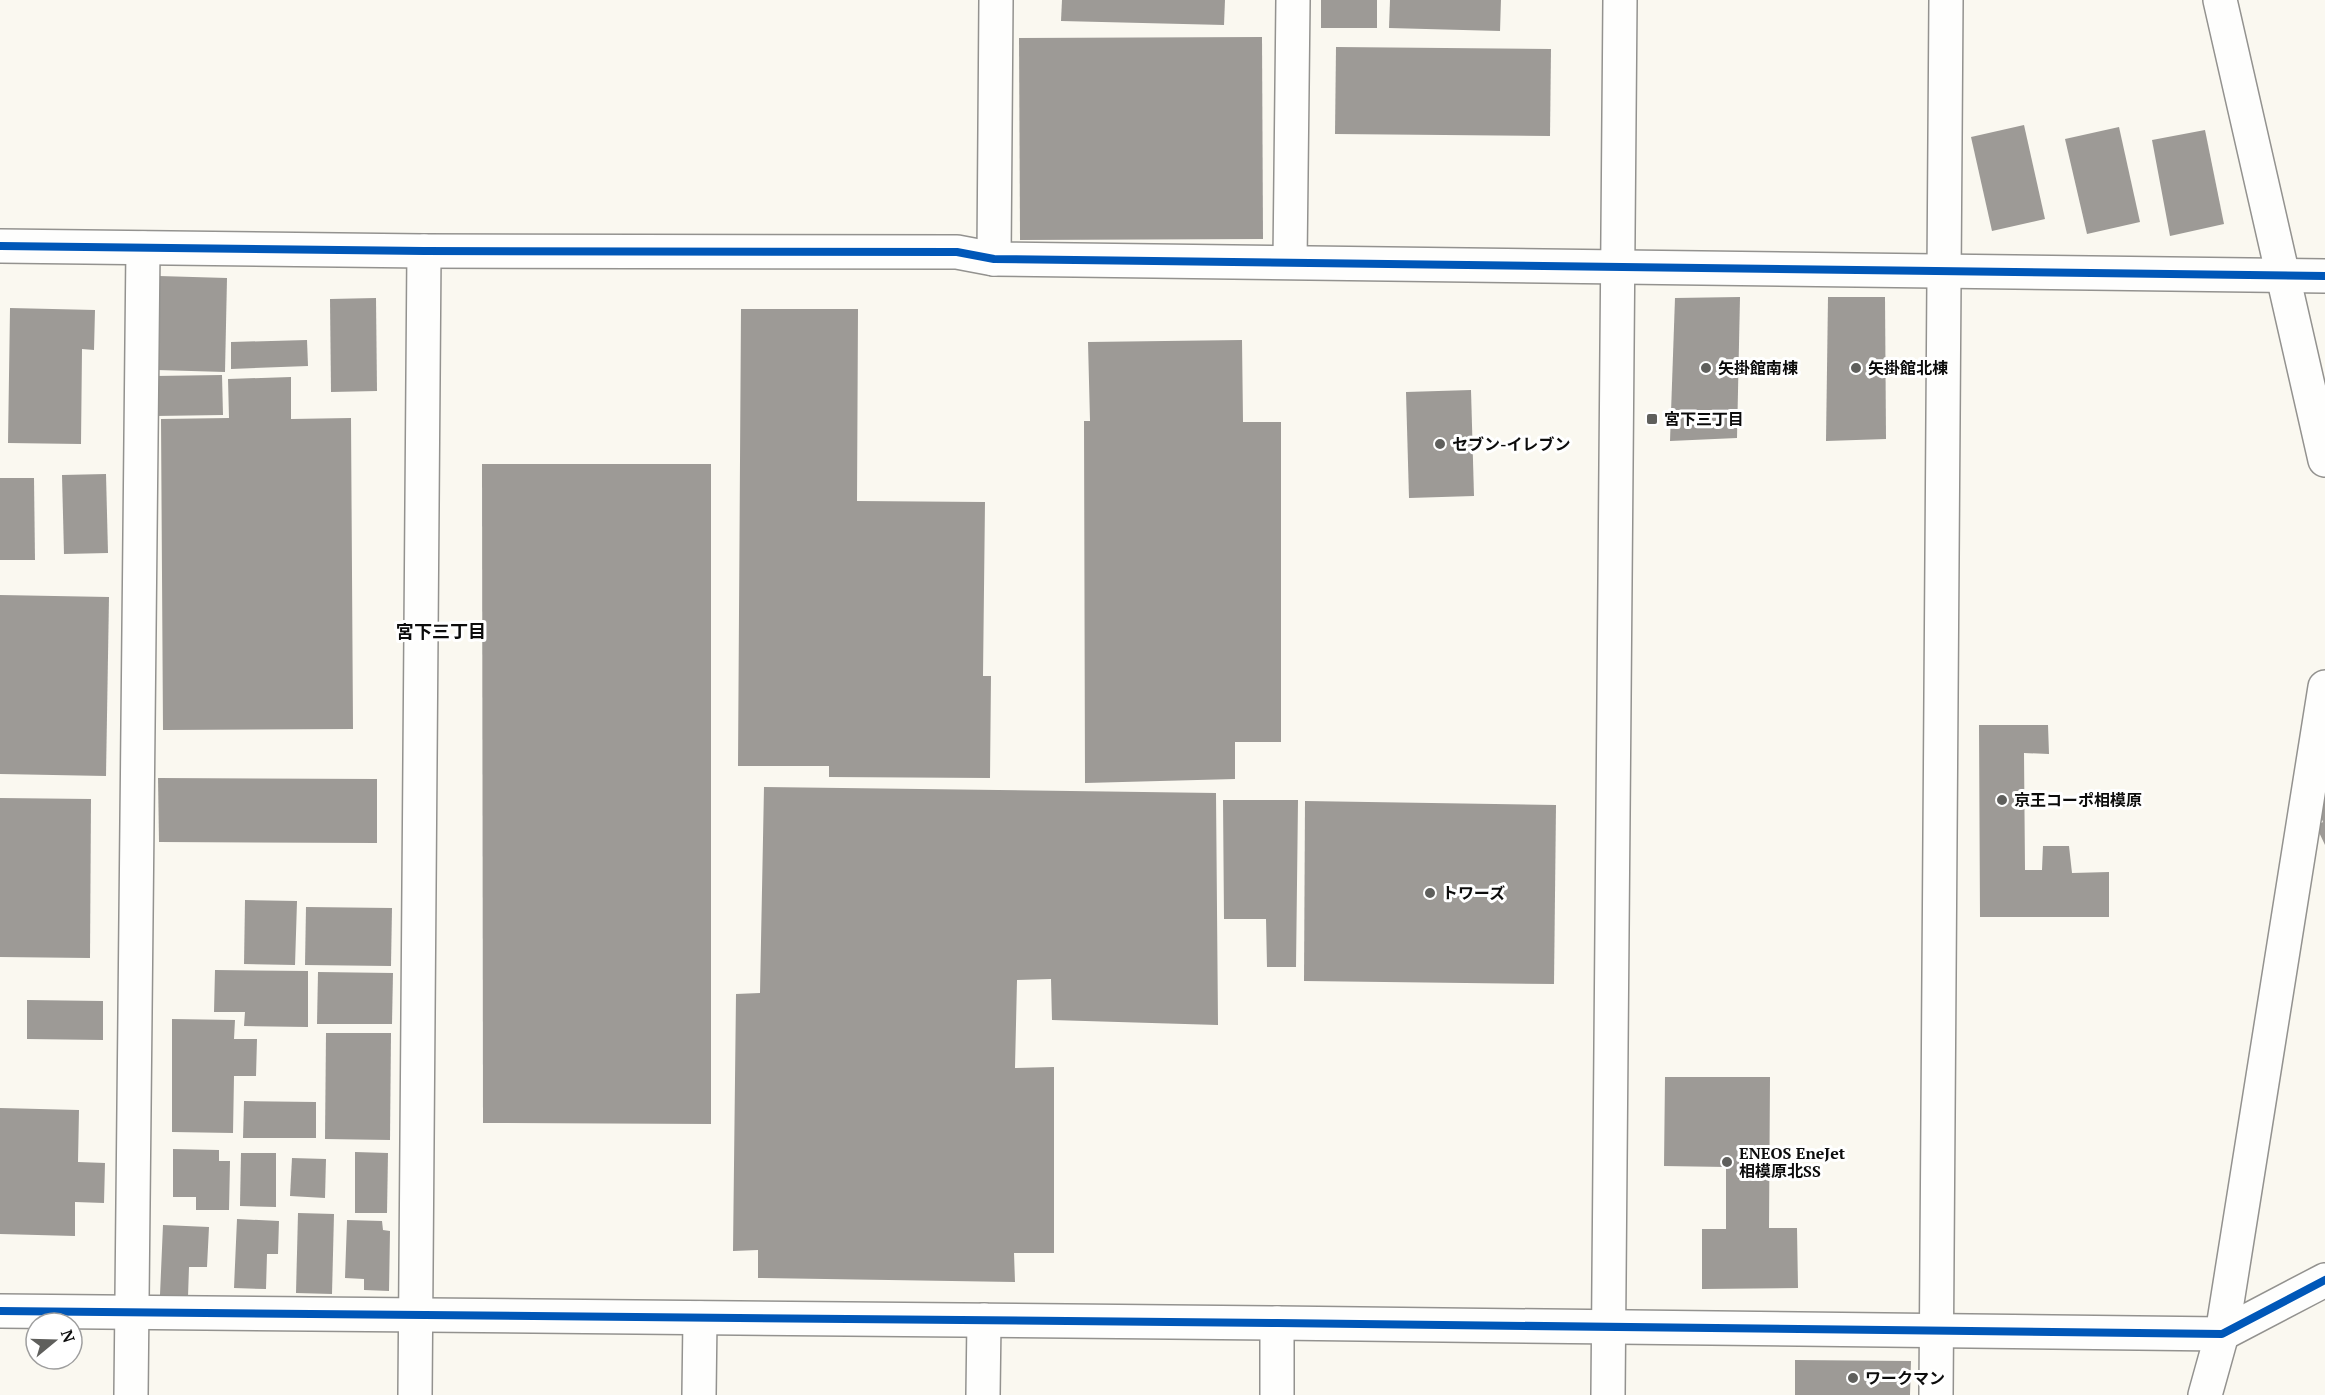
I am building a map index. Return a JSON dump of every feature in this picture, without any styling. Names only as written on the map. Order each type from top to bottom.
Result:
[{"type":"street","points":[[994,259],[996,0]]},
{"type":"street","points":[[1290,262],[1293,0]]},
{"type":"street","points":[[1608,1395],[1620,0]]},
{"type":"street","points":[[1936,1395],[1946,0]]},
{"type":"street","points":[[2220,0],[2325,460]]},
{"type":"street","points":[[0,246],[424,251],[957,252],[994,259],[2325,276]]},
{"type":"street","points":[[131,1395],[143,248]]},
{"type":"street","points":[[416,1395],[424,251]]},
{"type":"street","points":[[2205,1395],[2222,1334],[2325,687]]},
{"type":"street","points":[[0,1311],[2222,1334],[2325,1280]]},
{"type":"street","points":[[699,1395],[700,1318]]},
{"type":"street","points":[[983,1395],[984,1320]]},
{"type":"street","points":[[1277,1323],[1277,1395]]},
{"type":"building","points":[[1062,0],[1225,0],[1224,25],[1061,21]]},
{"type":"building","points":[[1321,0],[1377,0],[1377,28],[1321,28]]},
{"type":"building","points":[[1390,0],[1501,0],[1500,31],[1389,28]]},
{"type":"building","points":[[1262,37],[1263,239],[1020,240],[1019,38]]},
{"type":"building","points":[[1336,47],[1551,49],[1550,136],[1335,134]]},
{"type":"building","points":[[2024,125],[2045,219],[1992,231],[1971,137]]},
{"type":"building","points":[[2119,127],[2140,222],[2087,234],[2065,139]]},
{"type":"building","points":[[2205,130],[2224,224],[2170,236],[2152,140]]},
{"type":"building","points":[[159,276],[227,278],[225,372],[157,370]]},
{"type":"building","name":"矢掛館南棟","points":[[1740,297],[1737,438],[1670,441],[1675,298]]},
{"type":"building","name":"矢掛館北棟","points":[[1828,297],[1885,297],[1886,439],[1826,441]]},
{"type":"building","points":[[376,298],[377,391],[331,392],[330,299]]},
{"type":"building","points":[[10,308],[95,310],[94,350],[82,349],[81,444],[8,443]]},
{"type":"building","points":[[741,309],[858,309],[857,501],[985,502],[983,676],[991,676],[990,778],[829,777],[829,766],[738,766]]},
{"type":"building","points":[[307,340],[308,366],[231,369],[231,342]]},
{"type":"building","points":[[1242,340],[1243,422],[1281,422],[1281,742],[1235,742],[1235,779],[1085,783],[1084,421],[1090,421],[1088,342]]},
{"type":"building","points":[[222,375],[223,415],[155,416],[155,376]]},
{"type":"building","points":[[291,377],[291,419],[351,418],[353,729],[163,730],[161,419],[229,418],[228,379]]},
{"type":"building","name":"セブン-イレブン","points":[[1471,390],[1474,496],[1409,498],[1406,392]]},
{"type":"building","points":[[482,464],[711,464],[711,1124],[483,1123]]},
{"type":"building","points":[[106,474],[108,553],[64,554],[62,475]]},
{"type":"building","points":[[0,478],[34,478],[35,560],[0,560]]},
{"type":"building","points":[[0,595],[109,597],[106,776],[0,774]]},
{"type":"building","name":"京王コーポ相模原","points":[[1979,725],[2048,725],[2049,754],[2024,753],[2025,870],[2042,870],[2043,846],[2069,846],[2072,873],[2109,872],[2109,917],[1980,917]]},
{"type":"building","points":[[2325,761],[2325,845],[2316,826],[2323,822],[2316,805]]},
{"type":"building","points":[[158,778],[377,779],[377,843],[159,842]]},
{"type":"building","points":[[764,787],[1216,793],[1218,1025],[1052,1020],[1051,979],[1017,980],[1015,1068],[1054,1067],[1054,1253],[1014,1253],[1015,1282],[758,1278],[758,1250],[733,1251],[736,994],[760,993]]},
{"type":"building","points":[[0,798],[91,799],[90,958],[0,957]]},
{"type":"building","points":[[1223,800],[1298,800],[1296,967],[1267,967],[1266,919],[1224,919]]},
{"type":"building","name":"トワーズ","points":[[1305,801],[1556,805],[1554,984],[1304,981]]},
{"type":"building","points":[[245,900],[297,901],[295,965],[244,964]]},
{"type":"building","points":[[306,907],[392,908],[391,966],[305,965]]},
{"type":"building","points":[[215,970],[308,971],[308,1027],[244,1026],[245,1012],[214,1012]]},
{"type":"building","points":[[318,972],[393,973],[392,1024],[317,1024]]},
{"type":"building","points":[[27,1000],[103,1001],[103,1040],[27,1039]]},
{"type":"building","points":[[172,1019],[235,1020],[234,1039],[257,1039],[256,1076],[234,1076],[233,1133],[172,1132]]},
{"type":"building","points":[[326,1033],[391,1033],[390,1140],[325,1139]]},
{"type":"building","points":[[1665,1077],[1770,1077],[1769,1228],[1797,1228],[1798,1288],[1702,1289],[1702,1229],[1726,1229],[1726,1167],[1664,1166]]},
{"type":"building","points":[[244,1101],[316,1102],[316,1138],[243,1138]]},
{"type":"building","points":[[0,1108],[79,1110],[78,1162],[105,1163],[104,1203],[75,1202],[75,1236],[0,1234]]},
{"type":"building","points":[[173,1149],[219,1150],[219,1161],[230,1161],[229,1210],[196,1210],[196,1197],[173,1197]]},
{"type":"building","points":[[355,1152],[388,1153],[387,1213],[355,1213]]},
{"type":"building","points":[[241,1153],[276,1153],[276,1207],[240,1206]]},
{"type":"building","points":[[292,1158],[326,1159],[325,1198],[290,1196]]},
{"type":"building","points":[[298,1213],[334,1214],[332,1294],[296,1293]]},
{"type":"building","points":[[237,1219],[279,1221],[278,1254],[267,1254],[266,1289],[234,1288]]},
{"type":"building","points":[[347,1220],[382,1221],[383,1230],[390,1231],[389,1291],[364,1290],[364,1279],[345,1278]]},
{"type":"building","points":[[163,1225],[209,1227],[207,1267],[189,1267],[188,1297],[160,1295]]},
{"type":"building","name":"ワークマン","points":[[1795,1360],[1911,1361],[1910,1395],[1795,1395]]},
{"type":"cycle path","points":[[0,246],[424,251],[957,252],[994,259],[2325,276]]},
{"type":"cycle path","points":[[0,1311],[2222,1334],[2325,1280]]},
{"type":"place","name":"矢掛館南棟","points":[[1706,368]]},
{"type":"place","name":"矢掛館北棟","points":[[1856,368]]},
{"type":"place","name":"宮下三丁目","points":[[1652,419]]},
{"type":"place","name":"セブン-イレブン","points":[[1440,444]]},
{"type":"place","name":"京王コーポ相模原","points":[[2002,800]]},
{"type":"place","name":"トワーズ","points":[[1430,893]]},
{"type":"place","name":"ENEOS EneJet 相模原北SS","points":[[1727,1162]]},
{"type":"place","name":"ワークマン","points":[[1853,1378]]},
{"type":"district","name":"宮下三丁目","points":[[441,631]]}]
